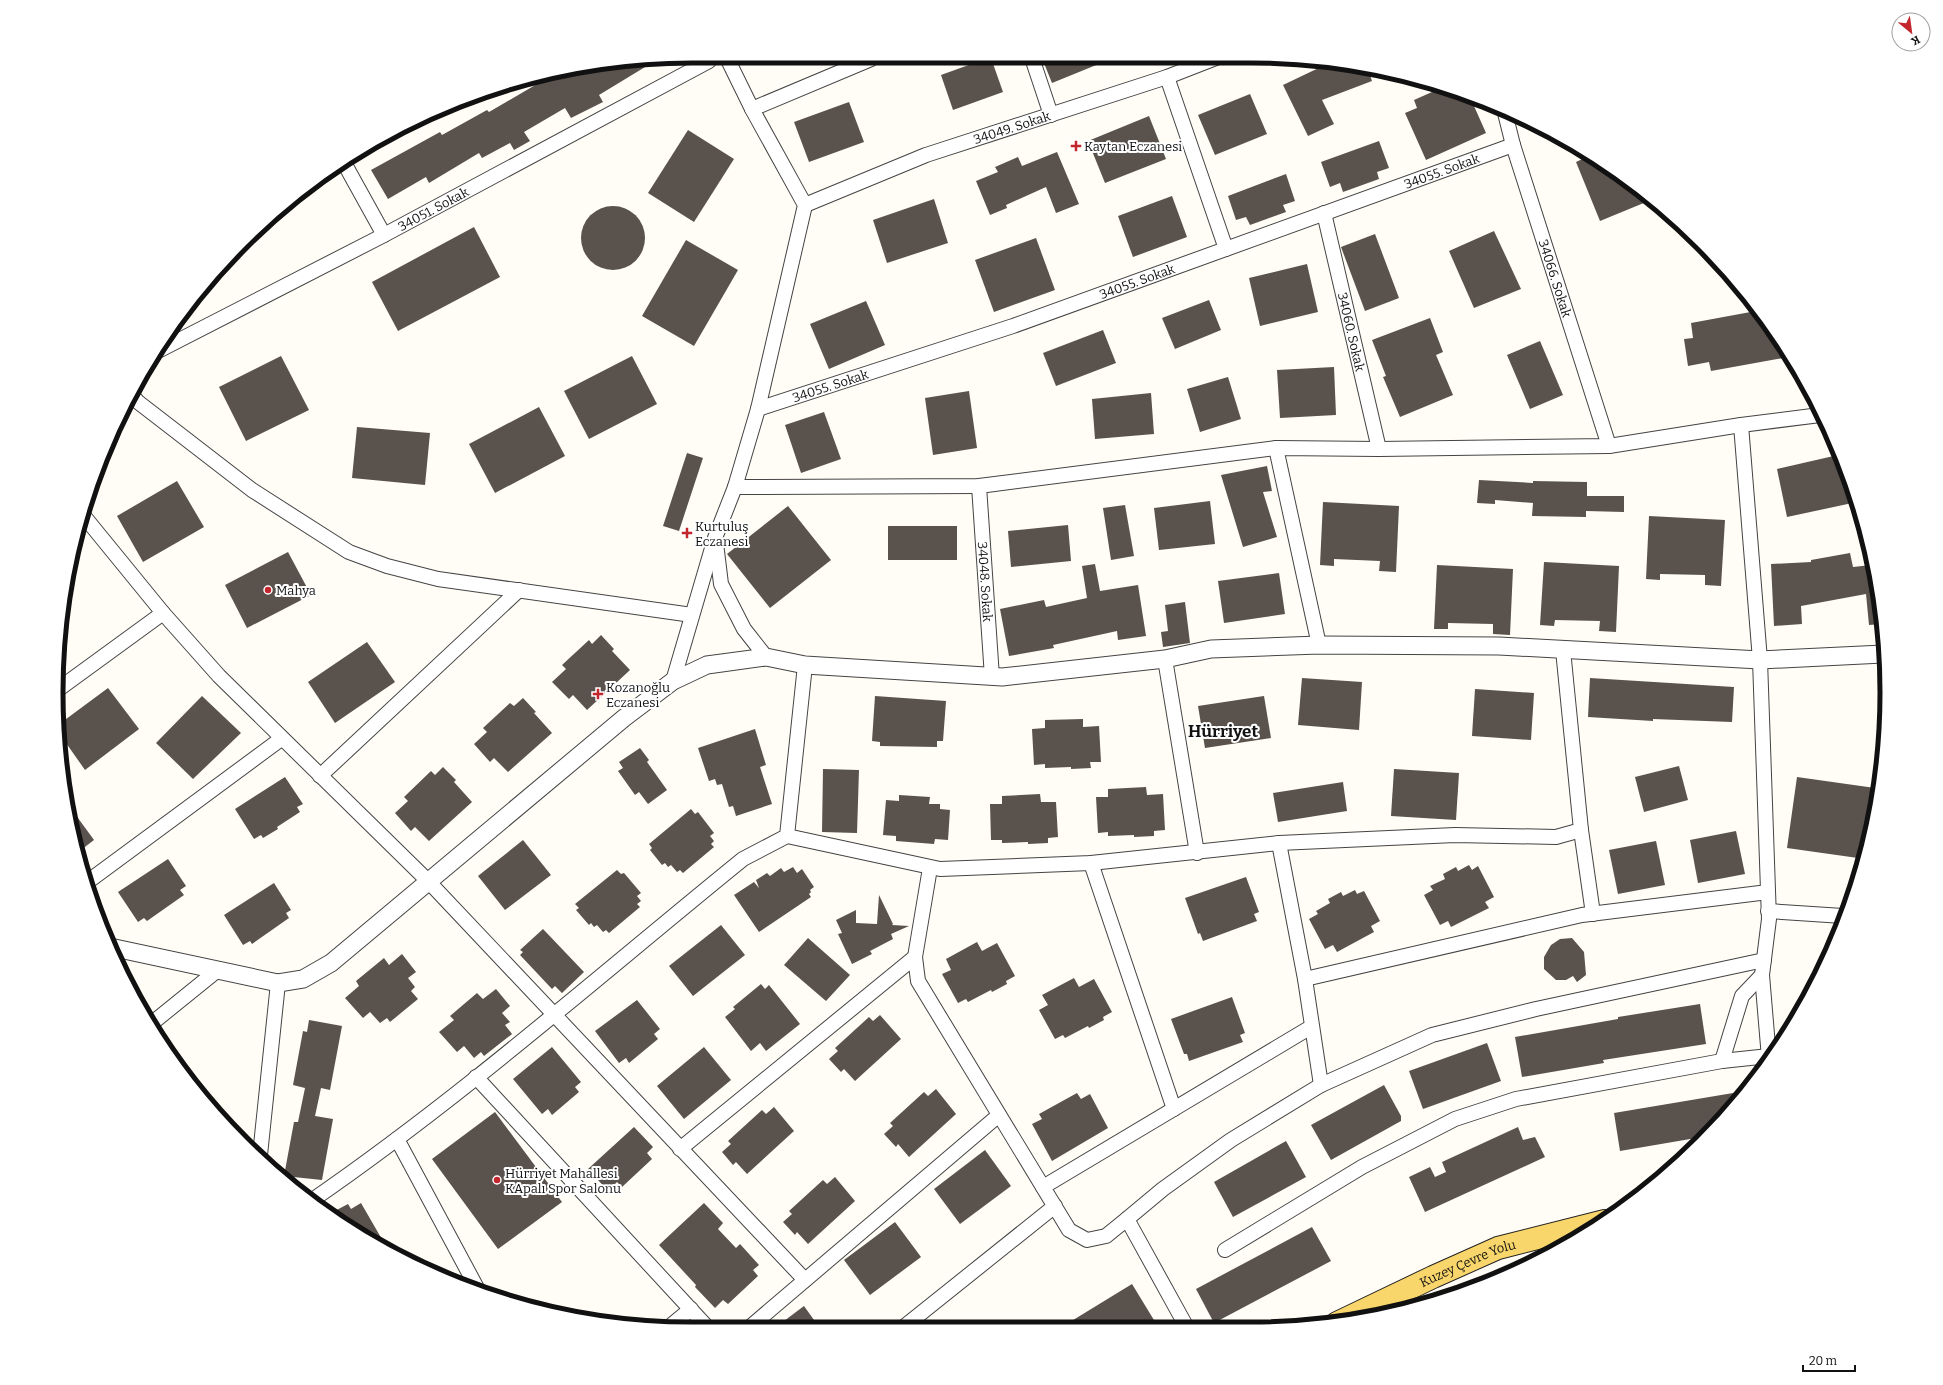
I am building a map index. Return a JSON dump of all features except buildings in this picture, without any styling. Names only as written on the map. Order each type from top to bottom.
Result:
[{"type":"main road","name":"Kuzey Çevre Yolu","points":[[1359,1312],[1498,1248],[1583,1226]]},
{"type":"street","name":"34051. Sokak","points":[[167,346],[384,235],[704,63]]},
{"type":"street","points":[[673,681],[715,538],[735,487],[758,409],[805,205],[752,109],[729,63]]},
{"type":"street","points":[[752,109],[861,63]]},
{"type":"street","points":[[1034,63],[1051,115]]},
{"type":"street","name":"34049. Sokak","points":[[805,205],[926,155],[1167,77],[1203,63]]},
{"type":"street","points":[[1167,77],[1226,249]]},
{"type":"street","name":"34066. Sokak","points":[[1506,118],[1513,145],[1609,446]]},
{"type":"street","name":"34055. Sokak","points":[[758,409],[1013,326],[1513,145]]},
{"type":"street","points":[[346,167],[384,235]]},
{"type":"street","name":"34060. Sokak","points":[[1324,213],[1379,449]]},
{"type":"street","points":[[136,399],[187,442],[252,490],[349,552],[387,566],[438,579],[692,615]]},
{"type":"street","points":[[735,487],[979,486],[1276,448],[1379,449],[1609,446],[1740,425],[1816,416]]},
{"type":"street","points":[[1740,425],[1760,660],[1768,892],[1768,911],[1762,975],[1768,1050]]},
{"type":"street","points":[[1276,448],[1319,645]]},
{"type":"street","name":"34048. Sokak","points":[[979,486],[992,677]]},
{"type":"street","points":[[87,520],[163,613],[219,676],[281,739],[428,881],[553,1015],[806,1280]]},
{"type":"street","points":[[715,538],[721,584],[744,629],[766,657]]},
{"type":"street","points":[[320,776],[519,590]]},
{"type":"street","points":[[63,686],[163,613]]},
{"type":"street","points":[[118,950],[219,969],[278,983],[303,979],[331,963],[624,718],[673,681],[708,665],[766,657],[805,665],[1002,677],[1165,659],[1211,649],[1319,645],[1499,646],[1760,660],[1879,654]]},
{"type":"street","points":[[1563,650],[1582,830],[1593,914]]},
{"type":"street","points":[[1165,659],[1197,853]]},
{"type":"street","points":[[787,836],[805,665]]},
{"type":"street","points":[[91,879],[281,739]]},
{"type":"street","points":[[318,1198],[365,1164],[476,1077],[743,859],[787,836],[940,869],[1091,862],[1197,853],[1279,843],[1455,835],[1556,838],[1582,830]]},
{"type":"street","points":[[1279,843],[1305,979],[1311,1027],[1321,1085]]},
{"type":"street","points":[[1091,862],[1174,1109]]},
{"type":"street","points":[[930,868],[915,957],[918,981],[1069,1230],[1087,1240],[1106,1236],[1163,1189],[1231,1140],[1321,1085],[1432,1035],[1536,1009],[1764,960]]},
{"type":"street","points":[[1305,979],[1593,914],[1768,892]]},
{"type":"street","points":[[1768,911],[1839,916]]},
{"type":"street","points":[[680,1149],[915,957]]},
{"type":"street","points":[[155,1020],[219,969]]},
{"type":"street","points":[[1722,1061],[1742,996],[1762,975]]},
{"type":"street","points":[[260,1151],[278,983]]},
{"type":"street","points":[[1043,1187],[1311,1027]]},
{"type":"street","points":[[1226,1250],[1362,1167],[1455,1119],[1516,1099],[1722,1061],[1763,1058]]},
{"type":"street","points":[[476,1077],[702,1322]]},
{"type":"street","points":[[756,1322],[999,1115]]},
{"type":"street","points":[[397,1139],[474,1283]]},
{"type":"street","points":[[910,1322],[1055,1206]]},
{"type":"street","points":[[1127,1219],[1184,1322]]},
{"type":"street","points":[[675,1322],[690,1309]]},
{"type":"place","name":"Kaytan Eczanesi","points":[[1076,146]]},
{"type":"place","name":"Kurtuluş Eczanesi","points":[[687,533]]},
{"type":"place","name":"Mahya","points":[[268,590]]},
{"type":"place","name":"Kozanoğlu Eczanesi","points":[[598,694]]},
{"type":"place","name":"Hürriyet Mahallesi KApalı Spor Salonu","points":[[497,1180]]},
{"type":"district","name":"Hürriyet","points":[[1223,731]]}]
